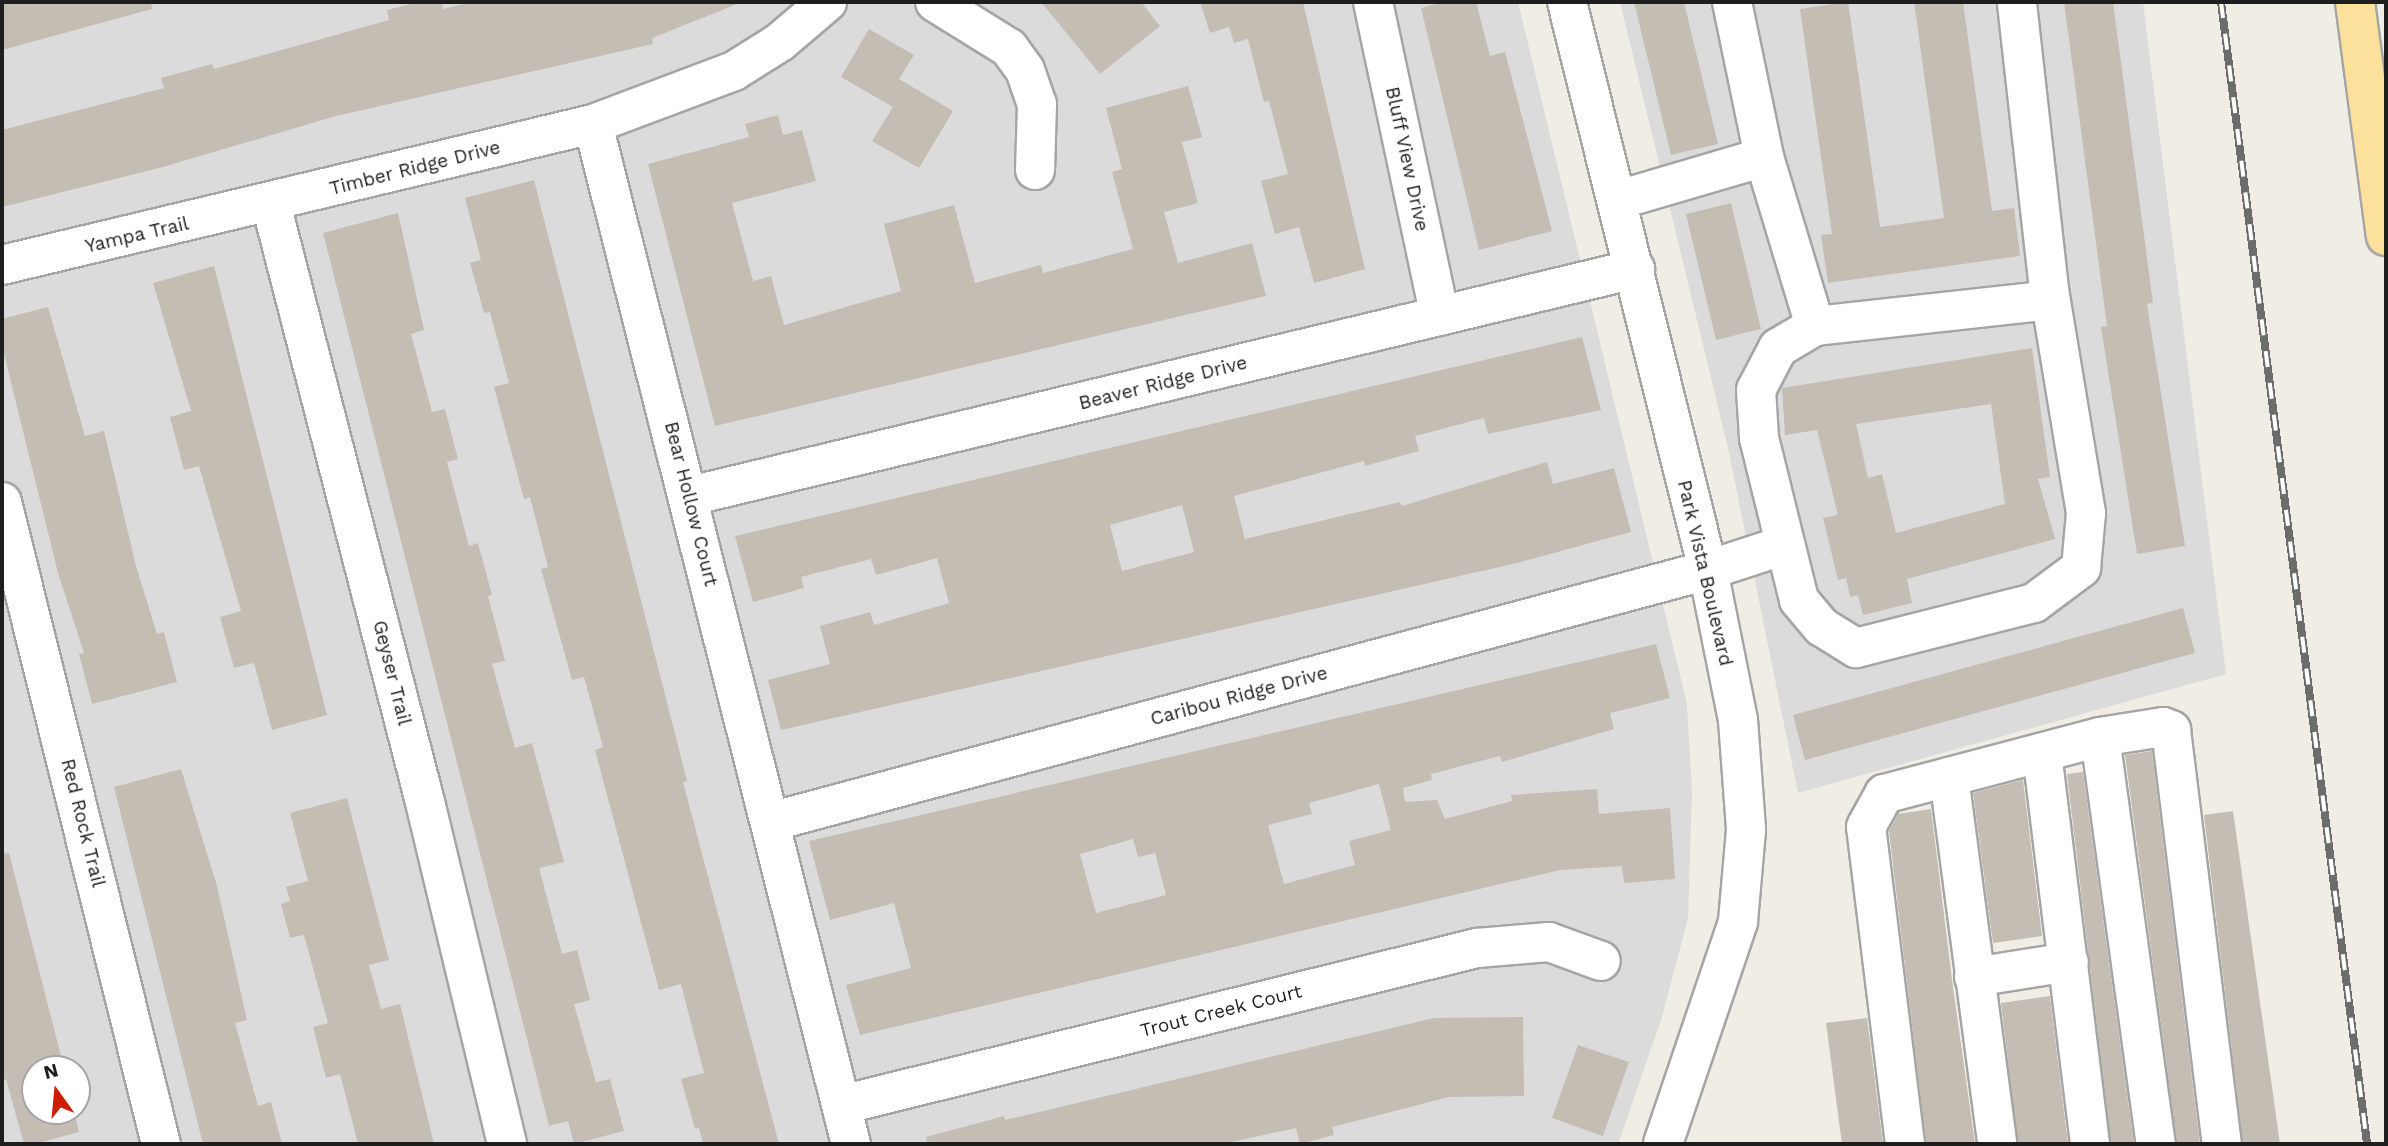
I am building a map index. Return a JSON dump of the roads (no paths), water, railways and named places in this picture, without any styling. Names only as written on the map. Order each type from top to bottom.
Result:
[{"type":"main road","points":[[2355,2],[2386,236]]},
{"type":"street","points":[[576,128],[734,71],[780,42],[827,2]]},
{"type":"street","points":[[935,2],[1009,48],[1025,70],[1037,104],[1035,170]]},
{"type":"street","name":"Bluff View Drive","points":[[1373,2],[1440,316]]},
{"type":"street","name":"Park Vista Boulevard","points":[[1567,2],[1708,570],[1738,720],[1746,830],[1738,922],[1662,1144]]},
{"type":"street","points":[[1732,2],[1764,158],[1815,326]]},
{"type":"street","points":[[2017,2],[2050,300],[2086,513],[2081,568],[2034,603],[1856,648],[1822,627],[1799,600],[1759,438],[1756,390],[1778,348],[1815,326],[2050,300]]},
{"type":"street","name":"Timber Ridge Drive","points":[[271,204],[576,128]]},
{"type":"street","name":"Bear Hollow Court","points":[[576,128],[690,496],[851,1144]]},
{"type":"street","points":[[1618,200],[1764,158]]},
{"type":"street","name":"Yampa Trail","points":[[2,265],[271,204]]},
{"type":"street","name":"Geyser Trail","points":[[271,204],[425,802],[507,1144]]},
{"type":"street","name":"Beaver Ridge Drive","points":[[690,496],[1635,269]]},
{"type":"street","name":"Red Rock Trail","points":[[2,502],[161,1144]]},
{"type":"street","name":"Caribou Ridge Drive","points":[[770,822],[1708,570],[1785,545]]},
{"type":"street","points":[[1905,1144],[1866,827],[1884,794],[2100,737],[2163,727],[2171,730],[2222,1144]]},
{"type":"street","points":[[2100,737],[2156,1144]]},
{"type":"street","points":[[2042,753],[2090,1144]]},
{"type":"street","points":[[1949,777],[1997,1144]]},
{"type":"street","name":"Trout Creek Court","points":[[841,1105],[1477,948],[1549,943],[1601,961]]},
{"type":"street","points":[[1975,977],[2068,962]]},
{"type":"railway","points":[[2221,2],[2367,1144]]}]
